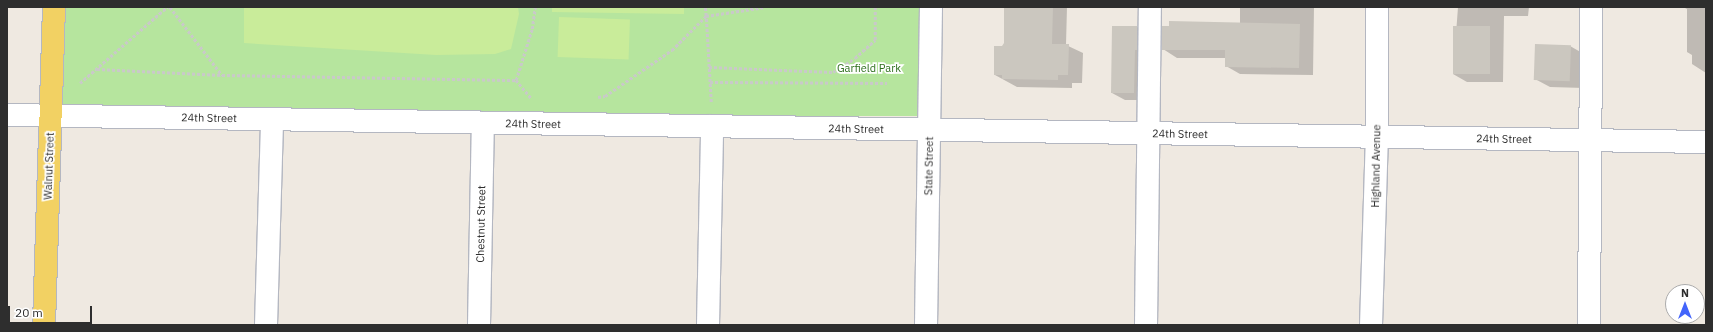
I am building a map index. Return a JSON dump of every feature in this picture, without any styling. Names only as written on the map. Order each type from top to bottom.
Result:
[{"type":"main road","name":"Walnut Street","points":[[44,325],[54,7]]},
{"type":"street","name":"State Street","points":[[926,325],[931,7]]},
{"type":"street","points":[[1146,325],[1147,133],[1150,7]]},
{"type":"street","name":"Highland Avenue","points":[[1371,325],[1377,137],[1377,7]]},
{"type":"street","points":[[1589,325],[1591,7]]},
{"type":"street","name":"24th Street","points":[[7,115],[1706,142]]},
{"type":"street","points":[[266,325],[272,119]]},
{"type":"street","name":"Chestnut Street","points":[[480,325],[483,123]]},
{"type":"street","points":[[708,325],[712,126]]},
{"type":"path","points":[[80,83],[167,7]]},
{"type":"path","points":[[170,7],[222,75]]},
{"type":"path","points":[[516,80],[532,29],[535,7]]},
{"type":"path","points":[[705,7],[712,126]]},
{"type":"path","points":[[597,97],[605,96],[672,50],[706,16],[765,7]]},
{"type":"path","points":[[709,67],[833,72],[855,58],[876,40],[875,7]]},
{"type":"path","points":[[96,69],[222,75],[516,80],[534,101]]},
{"type":"path","points":[[710,82],[887,83]]},
{"type":"green space","name":"Garfield Park","points":[[54,7],[931,7],[931,116],[54,116]]},
{"type":"green space","points":[[244,7],[518,7],[519,14],[511,49],[495,54],[436,55],[244,43]]},
{"type":"green space","points":[[552,7],[684,7],[684,14],[552,12]]},
{"type":"green space","points":[[559,17],[630,19],[629,59],[558,57]]},
{"type":"building","points":[[1004,7],[1053,7],[1052,44],[1069,44],[1068,75],[1058,75],[1058,80],[1002,79],[1002,75],[994,75],[994,46],[1002,46],[1004,43]]},
{"type":"building","points":[[1169,21],[1300,24],[1299,68],[1225,67],[1225,50],[1162,50],[1162,26],[1169,26]]},
{"type":"building","points":[[1112,26],[1137,26],[1134,93],[1111,93]]},
{"type":"building","points":[[1453,26],[1490,26],[1490,74],[1453,74]]},
{"type":"building","points":[[1535,44],[1571,45],[1570,81],[1534,80]]}]
